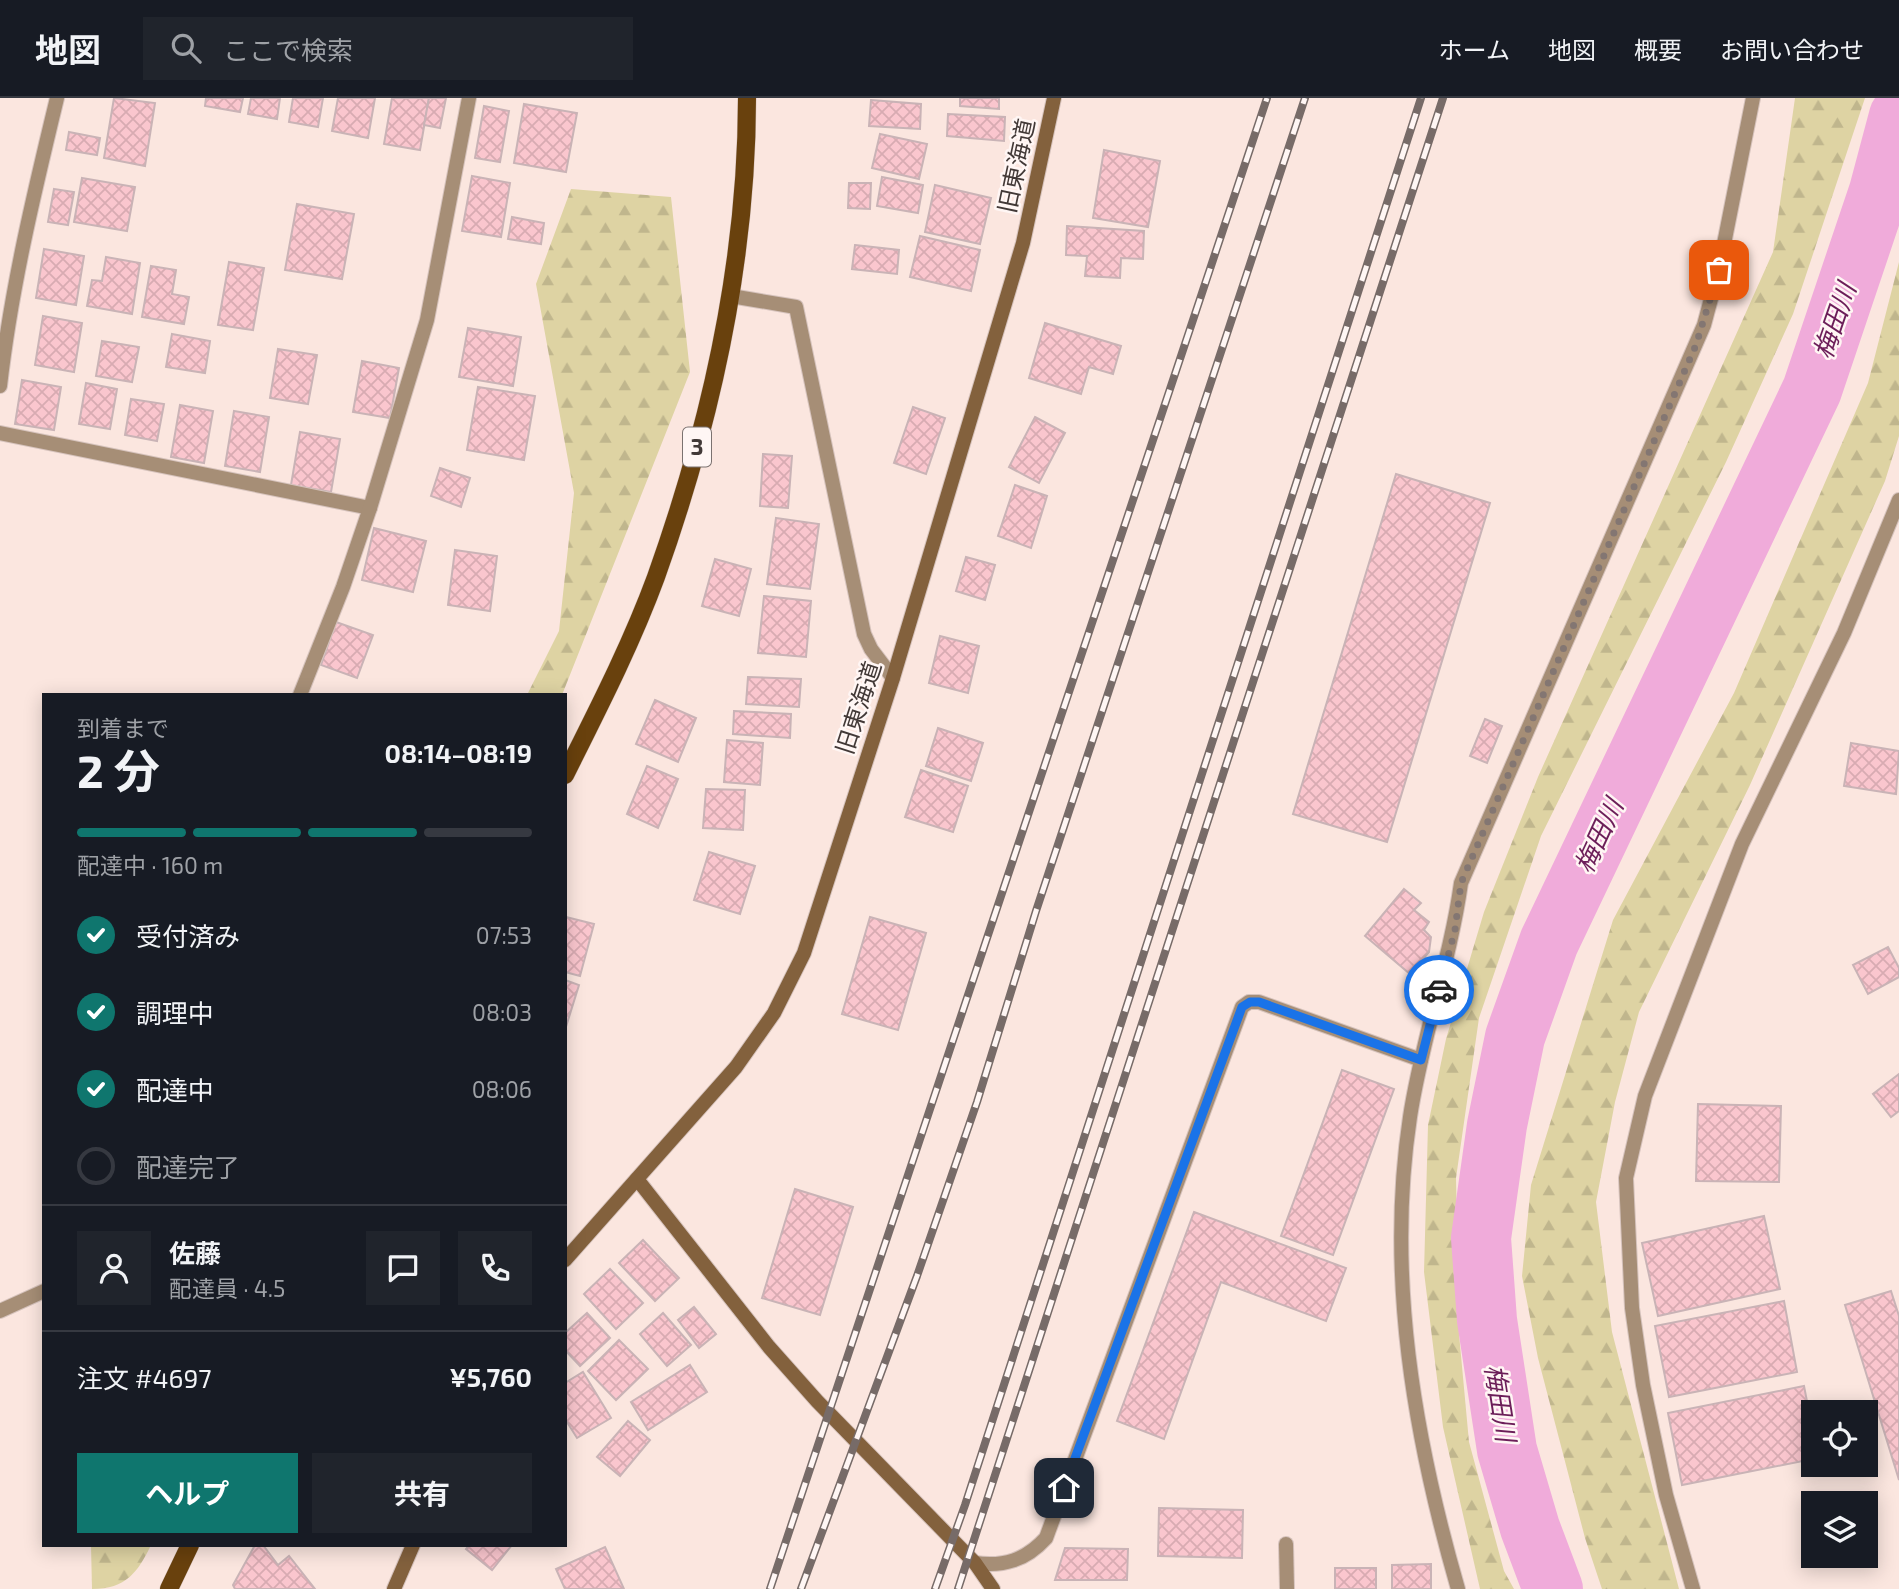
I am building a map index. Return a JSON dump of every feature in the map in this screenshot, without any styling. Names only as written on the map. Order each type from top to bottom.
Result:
[{"type":"main road","name":"3","points":[[567,771],[655,580],[699,440],[731,296],[741,218],[747,98]]},
{"type":"main road","points":[[169,1589],[189,1547]]},
{"type":"street","points":[[0,386],[5,344],[32,205],[57,98]]},
{"type":"street","points":[[300,693],[343,587],[370,508],[427,320],[469,98]]},
{"type":"street","name":"旧東海道","points":[[567,1258],[736,1067],[756,1041],[790,984],[804,953],[893,678],[1023,243],[1054,98]]},
{"type":"street","points":[[1458,1589],[1434,1505],[1404,1314],[1400,1228],[1410,1118],[1421,1060],[1455,930],[1461,883],[1704,326],[1719,270],[1753,98]]},
{"type":"street","points":[[731,296],[796,307],[864,634],[871,649],[893,678]]},
{"type":"street","points":[[0,433],[370,508]]},
{"type":"street","points":[[1693,1589],[1665,1495],[1643,1385],[1632,1308],[1626,1178],[1645,1096],[1742,844],[1844,633],[1899,500]]},
{"type":"street","points":[[975,1563],[1001,1564],[1014,1561],[1037,1548],[1046,1538],[1242,1007],[1250,1002],[1259,1002],[1421,1060]]},
{"type":"street","points":[[637,1179],[729,1292],[769,1347],[817,1401],[975,1563],[993,1589]]},
{"type":"street","points":[[0,1311],[42,1292]]},
{"type":"street","points":[[1286,1544],[1287,1589]]},
{"type":"street","points":[[394,1589],[412,1547]]},
{"type":"green space","points":[[1795,98],[1865,98],[1793,314],[1726,462],[1541,836],[1479,1018],[1456,1178],[1459,1334],[1469,1442],[1504,1571],[1514,1589],[1480,1589],[1443,1427],[1424,1272],[1428,1125],[1446,1039],[1484,912],[1538,777],[1773,252]]},
{"type":"green space","points":[[571,189],[671,197],[690,372],[563,693],[528,693],[559,631],[574,493],[536,284]]},
{"type":"green space","points":[[1899,262],[1899,436],[1885,481],[1750,785],[1639,1012],[1615,1102],[1596,1202],[1612,1332],[1679,1589],[1602,1589],[1585,1538],[1538,1358],[1522,1276],[1531,1185],[1613,920],[1734,693],[1868,383]]},
{"type":"green space","points":[[91,1547],[150,1547],[136,1571],[129,1577],[114,1586],[92,1589]]},
{"type":"building","points":[[114,98],[155,103],[145,166],[104,158]]},
{"type":"building","points":[[206,98],[243,98],[240,112],[205,106]]},
{"type":"building","points":[[251,98],[280,98],[277,119],[248,114]]},
{"type":"building","points":[[293,98],[323,98],[318,127],[289,122]]},
{"type":"building","points":[[338,98],[375,98],[368,138],[332,131]]},
{"type":"building","points":[[392,98],[429,98],[420,150],[384,144]]},
{"type":"building","points":[[429,98],[446,98],[440,128],[424,125]]},
{"type":"building","points":[[960,98],[999,98],[999,109],[960,106]]},
{"type":"building","points":[[871,100],[921,104],[920,129],[869,126]]},
{"type":"building","points":[[524,104],[577,113],[566,172],[514,163]]},
{"type":"building","points":[[484,106],[509,111],[500,162],[475,158]]},
{"type":"building","points":[[948,114],[1005,117],[1004,141],[947,136]]},
{"type":"building","points":[[69,132],[100,138],[97,155],[66,150]]},
{"type":"building","points":[[880,134],[927,144],[919,179],[872,168]]},
{"type":"building","points":[[1104,150],[1160,161],[1148,227],[1093,218]]},
{"type":"building","points":[[472,176],[510,183],[501,237],[462,231]]},
{"type":"building","points":[[882,177],[923,185],[918,213],[877,206]]},
{"type":"building","points":[[82,178],[135,187],[127,231],[74,222]]},
{"type":"building","points":[[849,183],[871,183],[870,209],[848,208]]},
{"type":"building","points":[[935,185],[991,198],[980,244],[925,232]]},
{"type":"building","points":[[54,189],[74,192],[68,225],[48,222]]},
{"type":"building","points":[[297,204],[354,214],[342,279],[285,270]]},
{"type":"building","points":[[512,217],[544,223],[541,244],[508,239]]},
{"type":"building","points":[[1067,226],[1144,231],[1143,259],[1121,258],[1120,278],[1085,276],[1087,256],[1066,255]]},
{"type":"building","points":[[920,236],[980,250],[971,291],[910,277]]},
{"type":"building","points":[[855,245],[899,250],[897,274],[852,269]]},
{"type":"building","points":[[44,249],[84,256],[76,305],[36,298]]},
{"type":"building","points":[[106,257],[140,263],[132,314],[87,306],[92,280],[102,281]]},
{"type":"building","points":[[229,262],[264,268],[253,330],[218,325]]},
{"type":"building","points":[[151,266],[176,270],[172,294],[189,297],[184,324],[142,317]]},
{"type":"building","points":[[43,316],[82,323],[74,372],[35,365]]},
{"type":"building","points":[[1045,323],[1121,346],[1113,374],[1089,367],[1081,394],[1029,378]]},
{"type":"building","points":[[468,328],[521,337],[513,386],[459,377]]},
{"type":"building","points":[[172,334],[210,341],[205,373],[166,367]]},
{"type":"building","points":[[102,341],[139,347],[132,382],[96,376]]},
{"type":"building","points":[[278,349],[317,355],[308,404],[270,398]]},
{"type":"building","points":[[362,361],[399,368],[390,418],[353,412]]},
{"type":"building","points":[[22,380],[61,387],[54,430],[15,424]]},
{"type":"building","points":[[86,383],[117,389],[110,429],[79,424]]},
{"type":"building","points":[[478,387],[535,396],[524,460],[467,450]]},
{"type":"building","points":[[131,399],[164,404],[157,441],[125,435]]},
{"type":"building","points":[[180,405],[213,411],[204,463],[171,457]]},
{"type":"building","points":[[913,407],[945,418],[926,474],[894,463]]},
{"type":"building","points":[[234,411],[269,417],[260,472],[225,466]]},
{"type":"building","points":[[1035,417],[1065,433],[1039,483],[1009,467]]},
{"type":"building","points":[[300,432],[340,439],[331,492],[291,485]]},
{"type":"building","points":[[763,454],[792,456],[788,508],[760,506]]},
{"type":"building","points":[[440,468],[470,478],[461,507],[431,496]]},
{"type":"building","points":[[1396,474],[1490,503],[1387,842],[1293,814]]},
{"type":"building","points":[[1015,485],[1047,496],[1031,548],[998,536]]},
{"type":"building","points":[[776,518],[819,524],[810,589],[767,584]]},
{"type":"building","points":[[374,528],[426,541],[413,592],[362,580]]},
{"type":"building","points":[[455,550],[497,556],[490,611],[448,605]]},
{"type":"building","points":[[966,557],[995,565],[985,600],[956,591]]},
{"type":"building","points":[[715,559],[751,569],[739,616],[702,606]]},
{"type":"building","points":[[764,596],[811,601],[806,657],[758,653]]},
{"type":"building","points":[[336,622],[373,635],[357,678],[321,665]]},
{"type":"building","points":[[940,636],[979,646],[968,693],[929,683]]},
{"type":"building","points":[[748,677],[801,679],[799,707],[746,704]]},
{"type":"building","points":[[655,700],[696,718],[678,762],[636,744]]},
{"type":"building","points":[[734,711],[791,714],[790,738],[733,734]]},
{"type":"building","points":[[1485,719],[1502,726],[1487,763],[1470,756]]},
{"type":"building","points":[[938,728],[983,743],[971,781],[926,766]]},
{"type":"building","points":[[727,740],[763,743],[760,785],[724,782]]},
{"type":"building","points":[[1851,743],[1899,751],[1896,794],[1844,786]]},
{"type":"building","points":[[647,766],[678,779],[658,828],[627,814]]},
{"type":"building","points":[[921,770],[968,786],[953,832],[905,817]]},
{"type":"building","points":[[706,789],[745,790],[743,830],[703,828]]},
{"type":"building","points":[[709,852],[755,866],[740,914],[694,900]]},
{"type":"building","points":[[1404,889],[1421,903],[1414,910],[1429,922],[1424,930],[1431,937],[1429,952],[1410,974],[1365,936]]},
{"type":"building","points":[[567,917],[594,924],[580,976],[567,973]]},
{"type":"building","points":[[870,917],[926,933],[898,1030],[842,1014]]},
{"type":"building","points":[[1888,947],[1899,968],[1899,977],[1868,994],[1853,965]]},
{"type":"building","points":[[567,981],[579,985],[567,1024]]},
{"type":"building","points":[[1342,1070],[1394,1089],[1333,1255],[1281,1236]]},
{"type":"building","points":[[1899,1074],[1899,1111],[1891,1117],[1873,1094]]},
{"type":"building","points":[[1698,1104],[1781,1106],[1779,1182],[1696,1181]]},
{"type":"building","points":[[795,1189],[853,1207],[820,1315],[762,1298]]},
{"type":"building","points":[[1194,1212],[1346,1268],[1326,1321],[1221,1282],[1164,1439],[1117,1421]]},
{"type":"building","points":[[1764,1216],[1780,1289],[1658,1316],[1642,1243]]},
{"type":"building","points":[[643,1240],[679,1278],[655,1301],[619,1263]]},
{"type":"building","points":[[610,1269],[643,1303],[616,1329],[584,1294]]},
{"type":"building","points":[[1891,1291],[1899,1316],[1899,1480],[1878,1412],[1878,1400],[1874,1400],[1845,1305]]},
{"type":"building","points":[[1784,1301],[1797,1372],[1669,1397],[1655,1326]]},
{"type":"building","points":[[694,1307],[716,1334],[699,1348],[678,1320]]},
{"type":"building","points":[[587,1313],[610,1338],[580,1366],[567,1352],[567,1331]]},
{"type":"building","points":[[663,1313],[691,1345],[667,1366],[640,1334]]},
{"type":"building","points":[[619,1340],[648,1369],[616,1400],[588,1371]]},
{"type":"building","points":[[690,1365],[707,1392],[648,1430],[631,1402]]},
{"type":"building","points":[[583,1372],[611,1418],[577,1438],[567,1422],[567,1382]]},
{"type":"building","points":[[1804,1386],[1807,1400],[1801,1400],[1801,1461],[1682,1485],[1668,1413]]},
{"type":"building","points":[[628,1421],[650,1440],[620,1476],[597,1457]]},
{"type":"building","points":[[1159,1508],[1243,1510],[1242,1558],[1158,1556]]},
{"type":"building","points":[[254,1547],[264,1547],[278,1565],[289,1556],[315,1589],[235,1589],[233,1585]]},
{"type":"building","points":[[468,1547],[510,1547],[492,1570],[466,1549]]},
{"type":"building","points":[[605,1547],[624,1589],[565,1589],[556,1569]]},
{"type":"building","points":[[1065,1548],[1128,1549],[1127,1580],[1055,1580]]},
{"type":"building","points":[[1431,1564],[1431,1589],[1392,1589],[1392,1565]]},
{"type":"building","points":[[1335,1568],[1376,1568],[1376,1589],[1335,1589]]},
{"type":"waterway","name":"梅田川","points":[[1553,1589],[1530,1528],[1507,1450],[1487,1320],[1481,1238],[1497,1125],[1515,1037],[1549,942],[1812,390],[1879,191],[1899,116]]},
{"type":"railway","points":[[770,1589],[1267,98]]},
{"type":"railway","points":[[801,1589],[917,1276],[977,1102],[1036,911],[1305,98]]},
{"type":"railway","points":[[935,1589],[965,1505],[1421,98]]},
{"type":"railway","points":[[958,1589],[1443,98]]},
{"type":"way so far","points":[[1439,990],[1455,930],[1461,883],[1704,326],[1719,270]]},
{"type":"route","points":[[1064,1488],[1242,1007],[1250,1002],[1259,1002],[1421,1060],[1439,990]]}]
